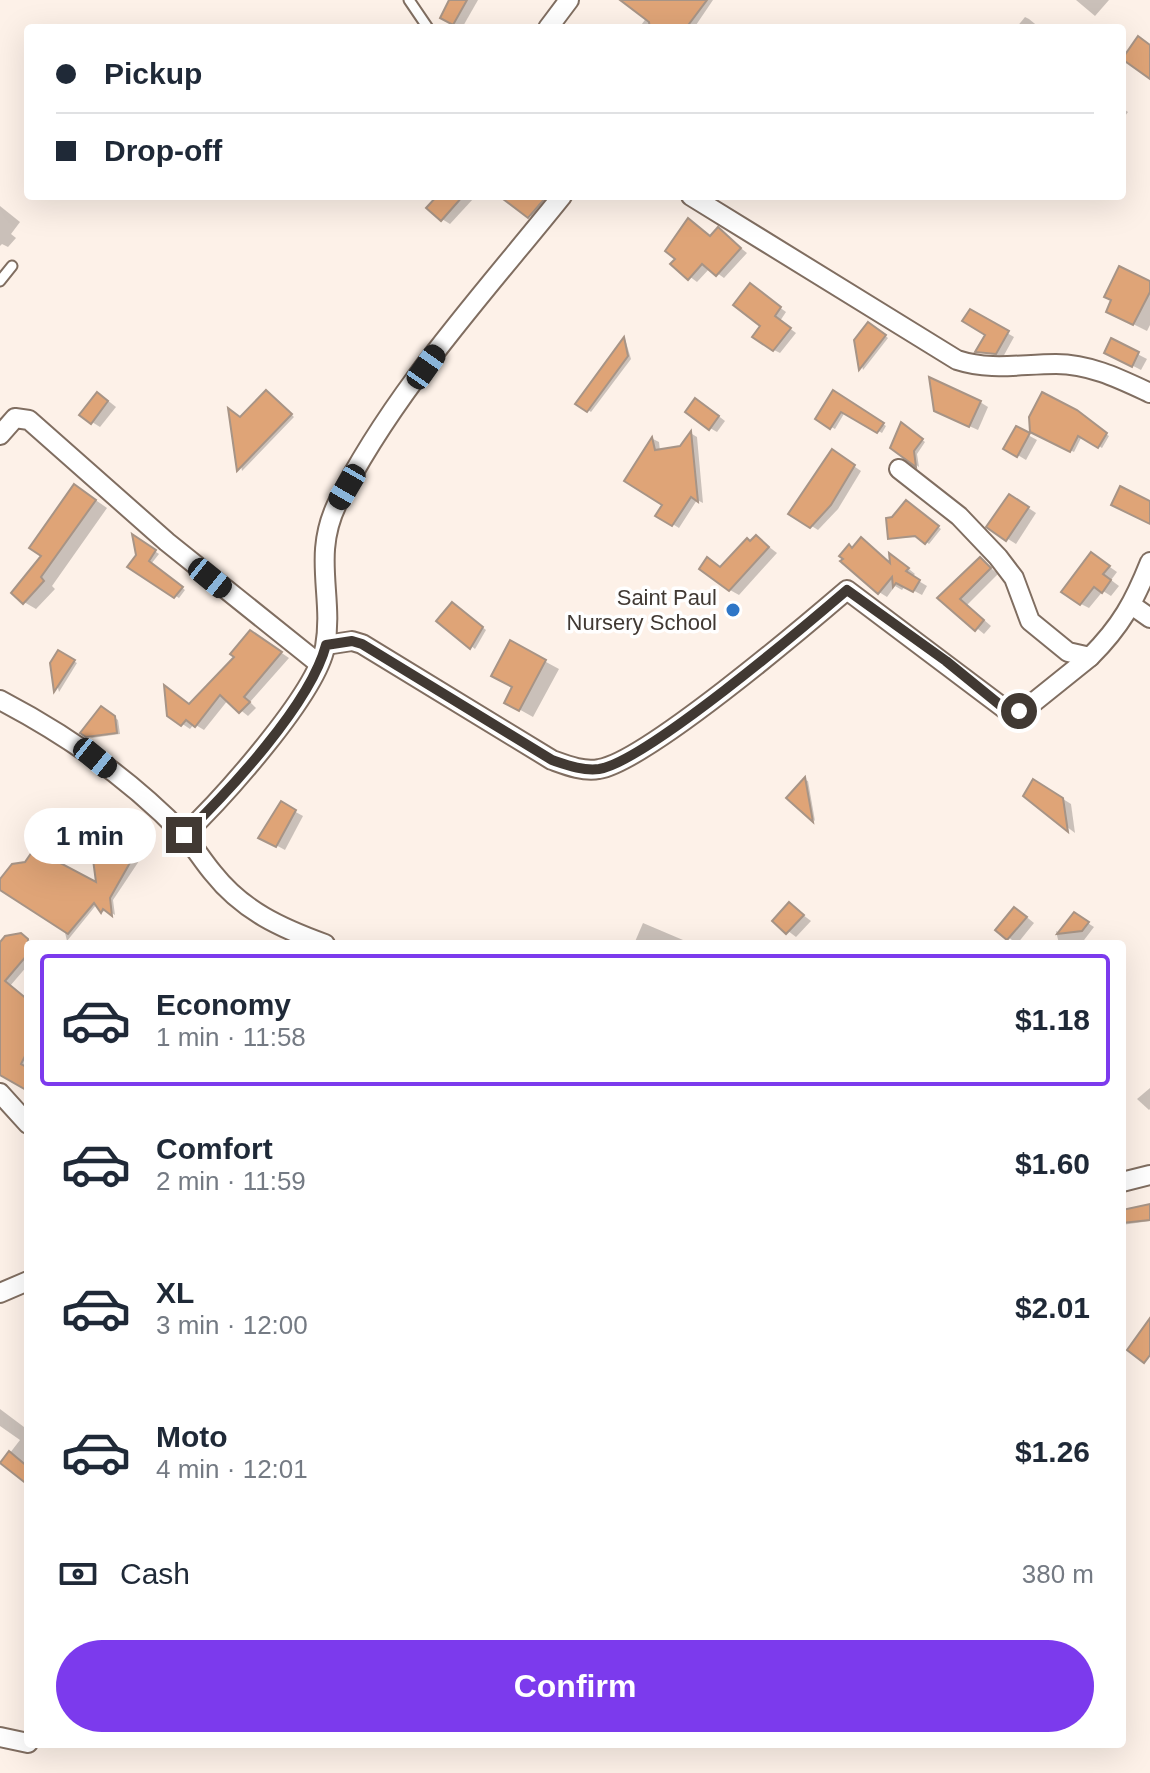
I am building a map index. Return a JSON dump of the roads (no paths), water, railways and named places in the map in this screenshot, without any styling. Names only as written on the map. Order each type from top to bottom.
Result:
[{"type":"street","points":[[551,24],[569,0]]},
{"type":"street","points":[[184,835],[236,782],[285,718],[318,663],[326,645],[323,556],[328,525],[338,503],[439,349],[559,200]]},
{"type":"street","points":[[697,200],[957,360],[989,368],[1079,366],[1150,393]]},
{"type":"street","points":[[0,435],[15,418],[29,420],[167,542],[318,663]]},
{"type":"street","points":[[899,469],[959,516],[998,557],[1014,578],[1030,621],[1068,652],[1090,657]]},
{"type":"street","points":[[326,645],[352,641],[362,644],[552,760],[597,770],[616,765],[642,749],[779,646],[847,590],[946,661],[1005,709],[1024,710],[1090,657],[1133,606],[1150,562]]},
{"type":"street","points":[[1133,606],[1150,618]]},
{"type":"street","points":[[0,700],[68,738],[184,835],[213,873],[248,908],[274,925],[314,940]]},
{"type":"street","points":[[0,1093],[24,1120]]},
{"type":"street","points":[[1126,1181],[1150,1175]]},
{"type":"street","points":[[0,1293],[24,1283]]},
{"type":"street","points":[[0,1737],[24,1742]]},
{"type":"lane","points":[[409,0],[425,24]]},
{"type":"lane","points":[[0,281],[12,266]]},
{"type":"place","name":"Saint Paul Nursery School","points":[[733,610]]}]
